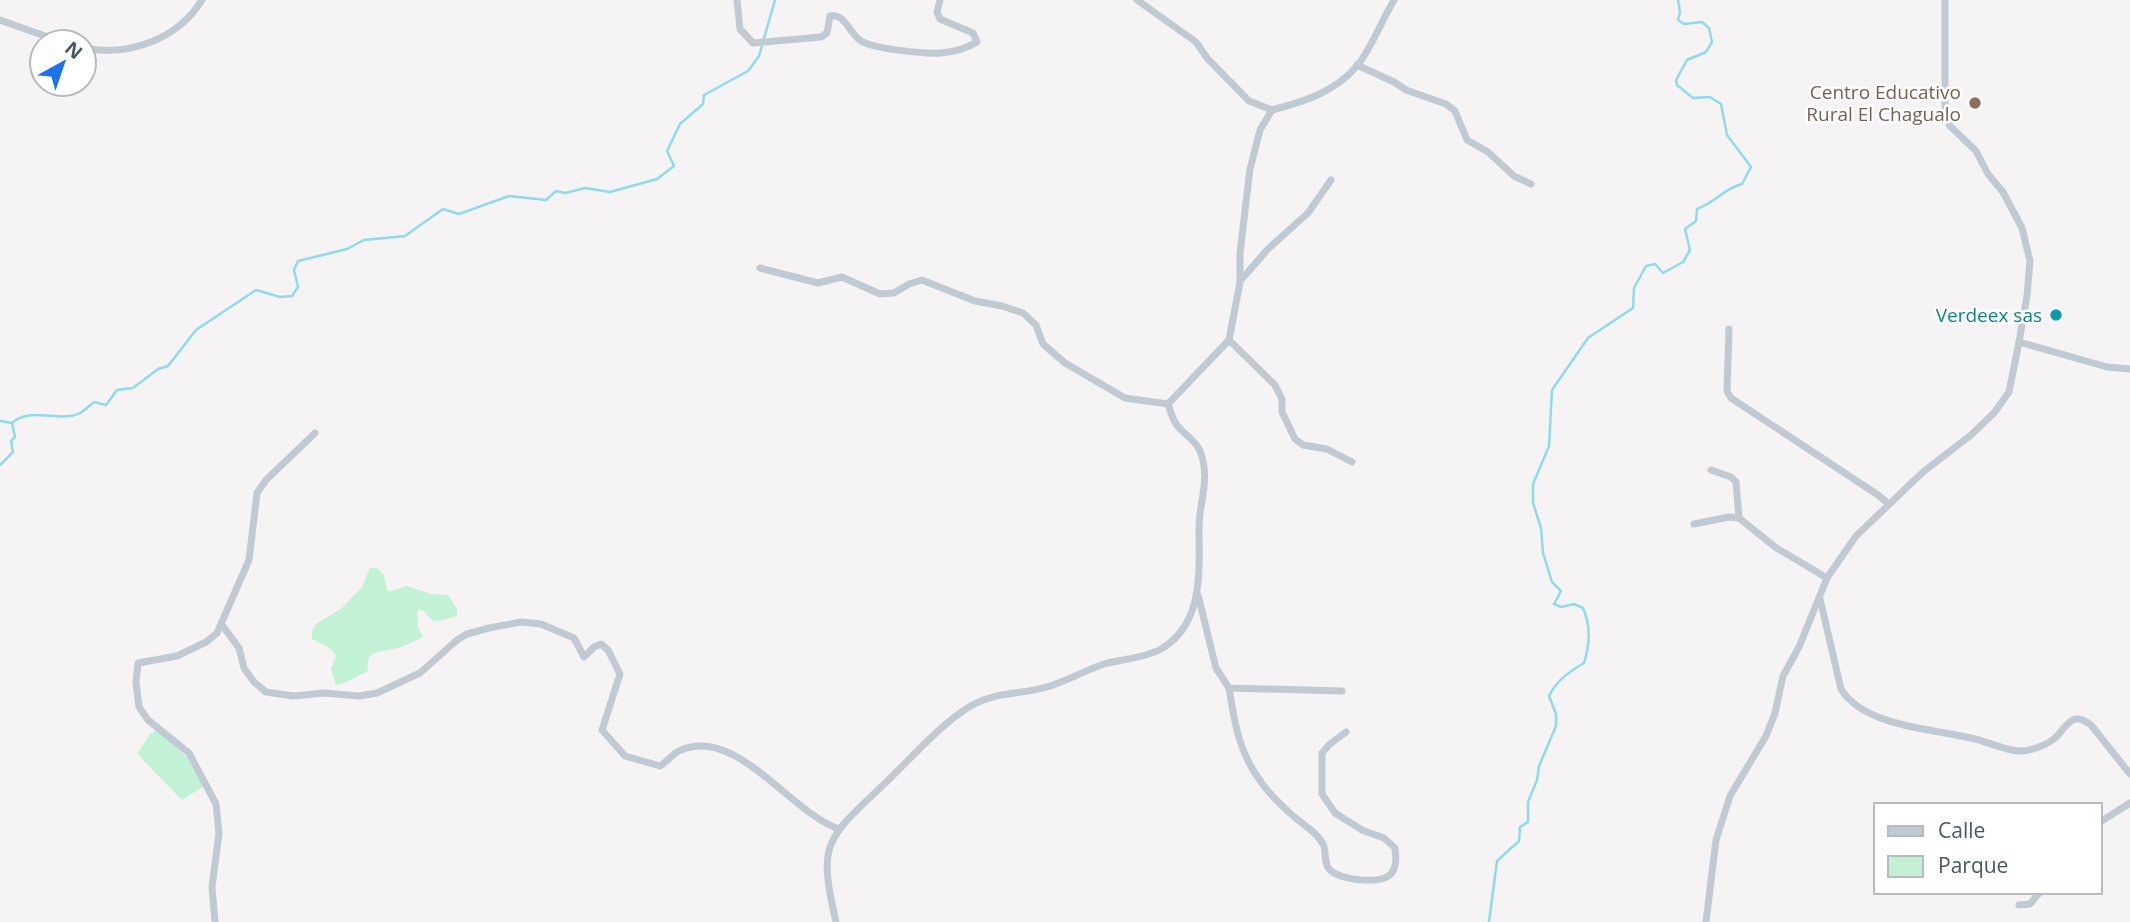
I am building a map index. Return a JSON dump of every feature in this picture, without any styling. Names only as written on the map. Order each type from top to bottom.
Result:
[{"type":"street","points":[[98,51],[143,46],[164,37],[195,12],[202,0]]},
{"type":"street","points":[[737,0],[740,29],[753,43],[821,37],[827,33],[830,16],[837,14],[864,43],[942,53],[967,48],[977,42],[973,33],[940,19],[937,12],[940,0]]},
{"type":"street","points":[[1137,0],[1195,42],[1249,101],[1272,110],[1306,102],[1339,83],[1357,65],[1394,0]]},
{"type":"street","points":[[1706,922],[1716,840],[1730,796],[1766,736],[1775,713],[1783,676],[1799,648],[1827,578],[1856,536],[1923,472],[1971,435],[1994,413],[2009,392],[2027,296],[2029,261],[2022,228],[2003,192],[1988,174],[1976,151],[1950,125],[1945,110],[1945,0]]},
{"type":"street","points":[[0,20],[28,30]]},
{"type":"street","points":[[1357,65],[1406,90],[1446,104],[1455,111],[1467,140],[1488,152],[1514,176],[1531,184]]},
{"type":"street","points":[[1168,404],[1229,340],[1240,282],[1240,253],[1250,169],[1260,131],[1272,110]]},
{"type":"street","points":[[1240,282],[1268,249],[1308,213],[1331,180]]},
{"type":"street","points":[[760,268],[818,283],[842,277],[880,294],[894,292],[922,280],[975,301],[1024,313],[1036,325],[1044,344],[1065,363],[1125,398],[1168,404]]},
{"type":"street","points":[[1729,329],[1727,391],[1731,398],[1889,504]]},
{"type":"street","points":[[1229,340],[1275,385],[1282,399],[1282,412],[1295,439],[1303,445],[1327,449],[1352,463]]},
{"type":"street","points":[[2019,342],[2107,368],[2130,369]]},
{"type":"street","points":[[1168,404],[1175,423],[1199,449],[1207,478],[1199,525],[1198,595],[1216,668],[1229,688],[1237,737],[1258,779],[1324,845],[1326,864],[1330,870],[1359,880],[1382,880],[1392,873],[1396,863],[1395,848],[1384,838],[1362,830],[1335,814],[1322,794],[1322,753],[1346,732]]},
{"type":"street","points":[[215,922],[212,887],[219,833],[216,804],[188,753],[139,707],[136,683],[138,663],[177,656],[213,638],[222,625],[249,560],[257,493],[266,480],[314,433]]},
{"type":"street","points":[[1711,470],[1731,477],[1736,482],[1739,518]]},
{"type":"street","points":[[1694,523],[1728,517],[1739,518],[1774,547],[1827,578]]},
{"type":"street","points":[[836,922],[827,882],[828,847],[839,829],[950,722],[969,707],[995,695],[1049,686],[1105,664],[1159,650],[1174,639],[1198,595]]},
{"type":"street","points":[[1820,599],[1841,689],[1848,700],[1858,707],[1895,722],[2021,751],[2043,745],[2057,737],[2065,724],[2074,719],[2085,720],[2130,774]]},
{"type":"street","points":[[222,625],[239,648],[244,668],[266,692],[293,696],[324,693],[359,696],[377,693],[420,673],[457,639],[467,634],[521,622],[541,624],[574,638],[584,657],[601,644],[608,650],[620,674],[602,730],[625,756],[660,766],[684,748],[698,746],[724,751],[762,773],[824,824],[839,829]]},
{"type":"street","points":[[1229,688],[1342,691]]},
{"type":"street","points":[[2102,821],[2130,803]]},
{"type":"street","points":[[2019,905],[2030,904],[2038,894]]},
{"type":"green space","points":[[370,568],[377,568],[383,574],[388,592],[407,586],[431,594],[448,595],[457,609],[457,616],[432,620],[419,609],[418,627],[423,637],[371,655],[367,664],[368,672],[336,685],[331,669],[336,656],[330,648],[312,639],[312,631],[316,624],[342,608],[362,587]]},
{"type":"green space","points":[[157,730],[188,758],[204,786],[182,800],[138,753],[151,733]]},
{"type":"waterway","points":[[0,465],[13,452],[11,441],[15,437],[12,423],[19,418],[36,415],[72,416],[94,402],[106,405],[117,390],[133,388],[158,369],[168,366],[196,330],[256,290],[280,297],[292,296],[298,287],[294,270],[298,261],[347,249],[364,240],[405,236],[443,209],[459,214],[509,196],[546,200],[556,191],[565,193],[585,188],[610,192],[657,179],[674,166],[667,151],[680,124],[703,104],[704,95],[748,71],[759,56],[775,0]]},
{"type":"waterway","points":[[1489,922],[1497,861],[1519,841],[1520,827],[1528,822],[1528,802],[1537,780],[1539,766],[1556,726],[1556,714],[1549,696],[1564,677],[1584,663],[1588,642],[1583,608],[1574,604],[1561,607],[1554,604],[1561,591],[1552,582],[1533,503],[1533,484],[1549,446],[1552,390],[1588,338],[1633,308],[1634,288],[1646,266],[1655,264],[1663,273],[1683,262],[1690,250],[1685,229],[1696,221],[1697,209],[1742,184],[1751,167],[1727,135],[1721,104],[1710,97],[1693,98],[1677,85],[1676,80],[1687,60],[1706,52],[1712,42],[1709,28],[1702,22],[1684,24],[1678,20],[1678,0]]},
{"type":"waterway","points":[[0,421],[12,423]]},
{"type":"place","name":"Centro Educativo Rural El Chagualo","points":[[1975,103]]},
{"type":"place","name":"Verdeex sas","points":[[2056,315]]}]
